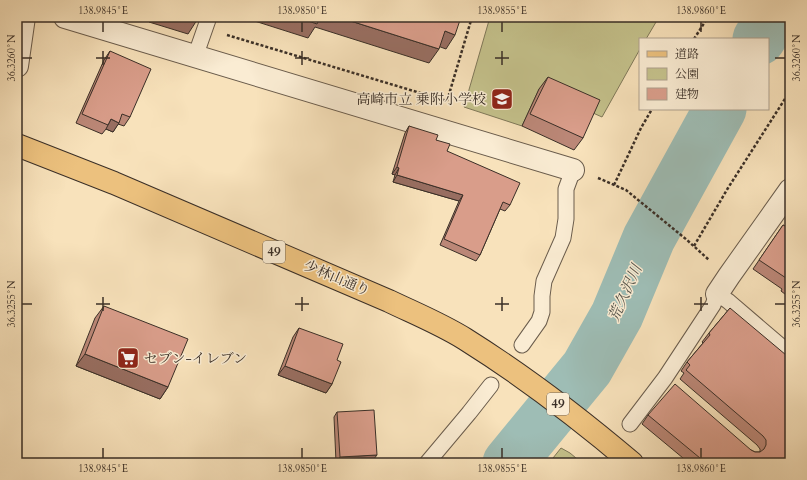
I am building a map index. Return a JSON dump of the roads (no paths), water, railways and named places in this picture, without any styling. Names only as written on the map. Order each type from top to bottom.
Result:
[{"type":"main road","name":"少林山通り","points":[[17,145],[121,186],[389,300],[464,338],[522,377],[593,430],[632,463]]},
{"type":"street","points":[[17,66],[24,17]]},
{"type":"street","points":[[65,17],[573,170]]},
{"type":"street","points":[[718,294],[729,276],[790,190]]},
{"type":"lane","points":[[196,57],[207,23]]},
{"type":"lane","points":[[522,345],[539,321],[542,312],[544,281],[563,238],[566,219],[566,189],[573,170]]},
{"type":"lane","points":[[630,424],[665,378],[713,305],[718,294],[728,300],[790,354]]},
{"type":"lane","points":[[665,378],[676,388]]},
{"type":"lane","points":[[427,463],[491,385]]},
{"type":"waterway","name":"荒久沢川","points":[[760,38],[773,17]]},
{"type":"waterway","name":"荒久沢川","points":[[509,463],[587,368],[617,315],[649,238],[719,110]]},
{"type":"place","name":"高崎市立 乗附小学校","points":[[502,99]]},
{"type":"place","name":"セブン-イレブン","points":[[128,358]]}]
